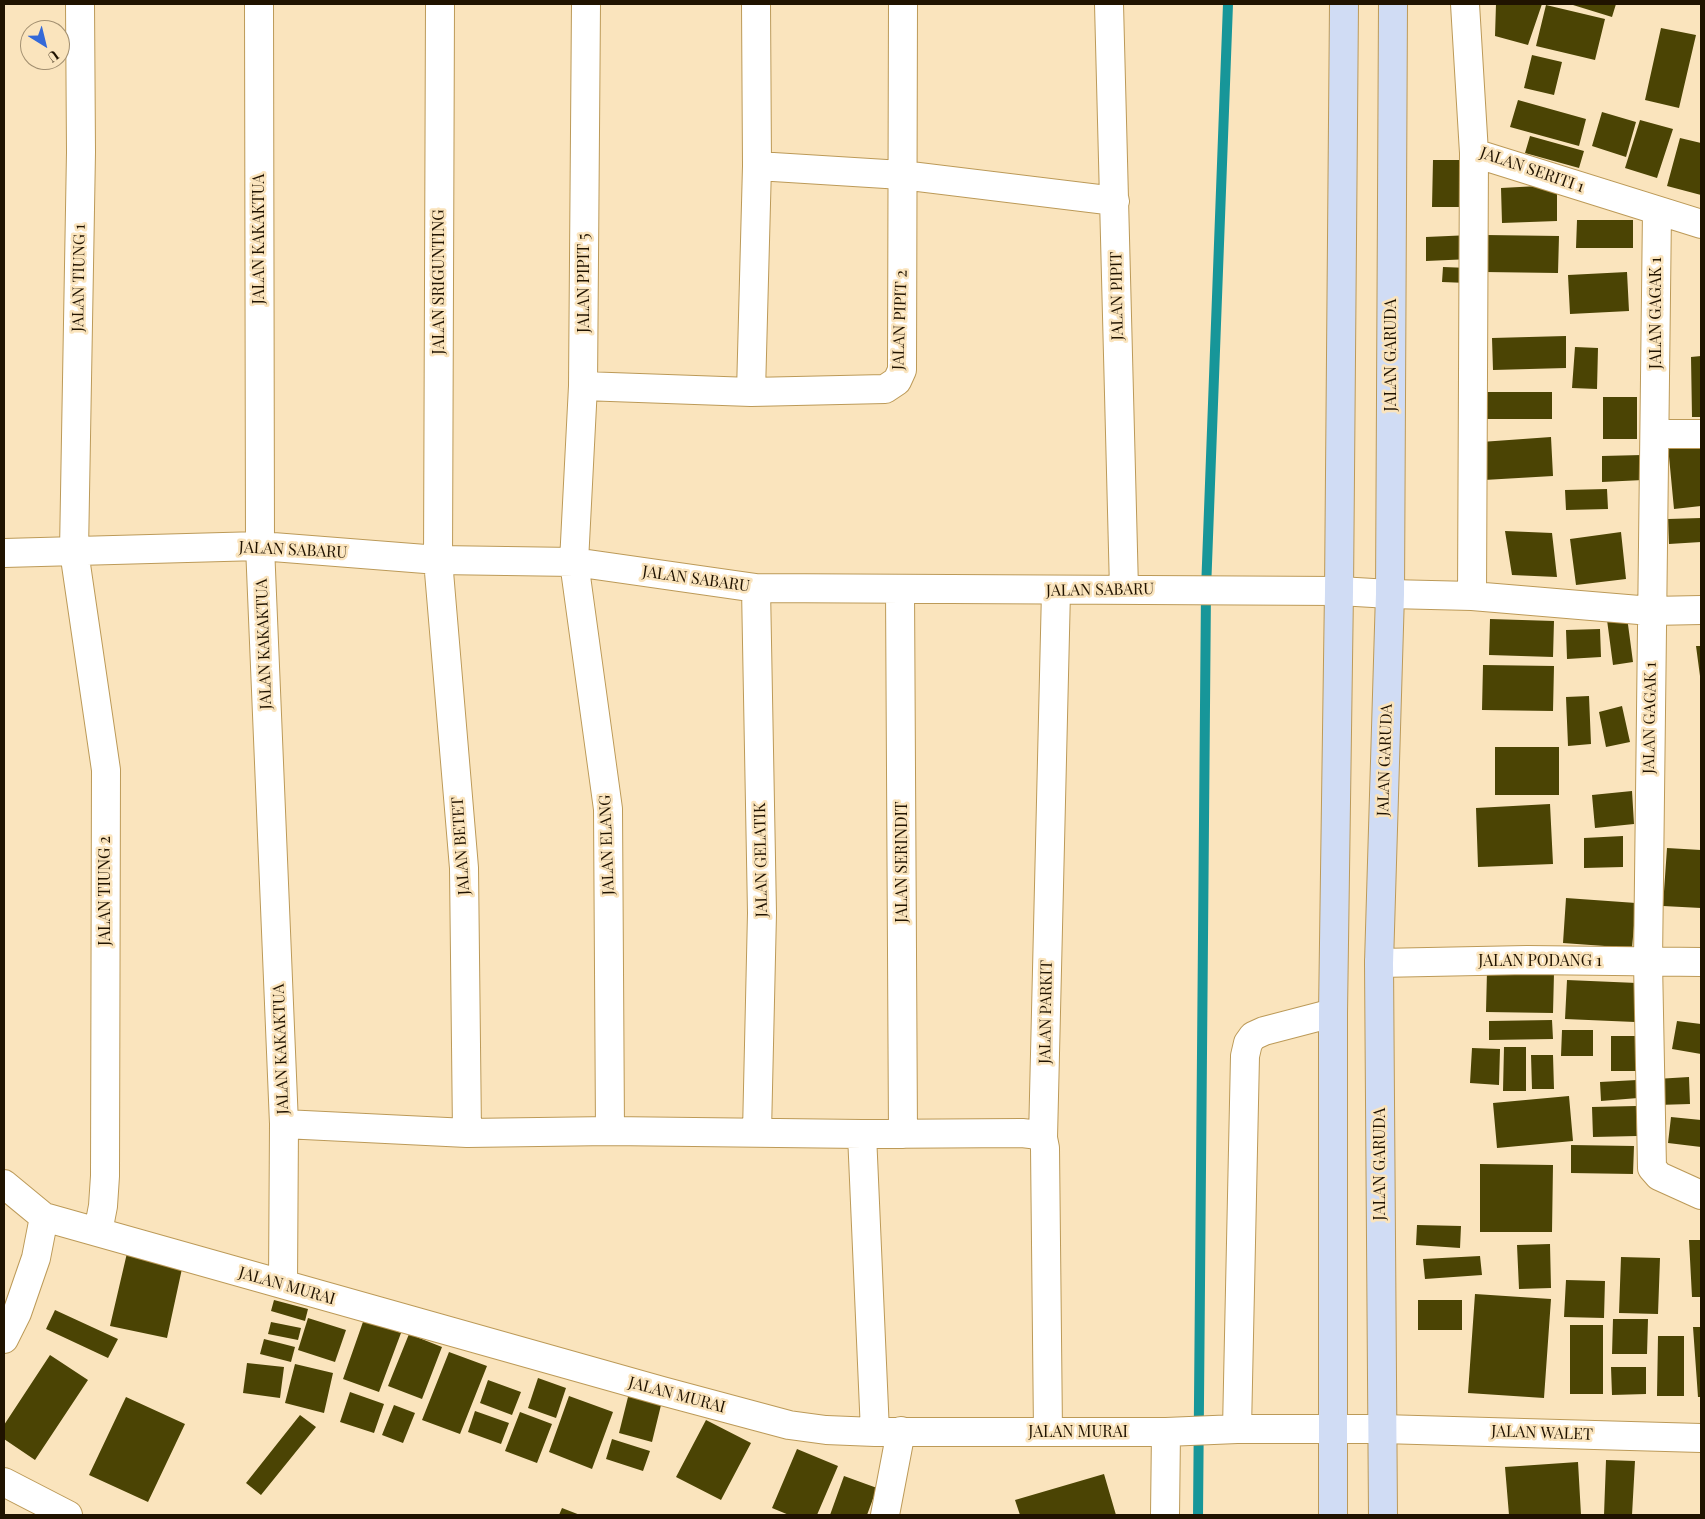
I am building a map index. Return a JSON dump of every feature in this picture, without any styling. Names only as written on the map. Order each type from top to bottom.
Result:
[{"type":"main road","points":[[1333,1515],[1333,1013],[1344,4]]},
{"type":"main road","name":"JALAN GARUDA","points":[[1383,1515],[1379,963],[1390,594],[1393,4]]},
{"type":"street","name":"JALAN TIUNG 1","points":[[74,551],[81,152],[80,4]]},
{"type":"street","name":"JALAN KAKAKTUA","points":[[259,4],[260,546],[284,1124],[283,1284]]},
{"type":"street","name":"JALAN SRIGUNTING","points":[[438,560],[440,4]]},
{"type":"street","name":"JALAN PIPIT 5","points":[[574,562],[583,386],[586,4]]},
{"type":"street","points":[[751,392],[757,166],[756,4]]},
{"type":"street","name":"JALAN PIPIT 2","points":[[583,386],[751,392],[885,389],[897,381],[902,370],[903,4]]},
{"type":"street","name":"JALAN PIPIT","points":[[1109,4],[1124,589]]},
{"type":"street","name":"JALAN SERITI 1","points":[[1465,4],[1474,153],[1701,224]]},
{"type":"street","points":[[1472,596],[1474,153]]},
{"type":"street","points":[[757,166],[902,175],[1115,201]]},
{"type":"street","name":"JALAN GAGAK 1","points":[[1657,211],[1648,962],[1652,1168],[1659,1176],[1701,1195]]},
{"type":"street","points":[[1655,434],[1701,434]]},
{"type":"street","name":"JALAN SABARU","points":[[4,553],[260,546],[438,560],[574,562],[756,588],[1339,591],[1472,596],[1651,611],[1701,610]]},
{"type":"street","name":"JALAN TIUNG 2","points":[[74,551],[106,770],[105,1176],[103,1206],[98,1232]]},
{"type":"street","name":"JALAN BETET","points":[[438,560],[464,868],[467,1132]]},
{"type":"street","name":"JALAN ELANG","points":[[574,562],[608,808],[610,1131]]},
{"type":"street","name":"JALAN GELATIK","points":[[756,588],[762,913],[758,1132]]},
{"type":"street","name":"JALAN SERINDIT","points":[[900,590],[903,1134]]},
{"type":"street","name":"JALAN PARKIT","points":[[1048,1432],[1046,1148],[1043,1138],[1056,591]]},
{"type":"street","name":"JALAN PODANG 1","points":[[1379,963],[1527,960],[1701,962]]},
{"type":"street","points":[[1236,1428],[1245,1056],[1248,1043],[1253,1036],[1264,1030],[1333,1013]]},
{"type":"street","points":[[284,1124],[467,1132],[1022,1133],[1039,1135],[1043,1138]]},
{"type":"street","points":[[862,1134],[888,1431],[885,1515]]},
{"type":"street","name":"JALAN MURAI","points":[[4,1184],[44,1218],[789,1425],[826,1430],[888,1431],[1166,1432],[1236,1428],[1382,1429]]},
{"type":"street","points":[[4,1339],[18,1313],[36,1258],[44,1218]]},
{"type":"street","name":"JALAN WALET","points":[[1382,1429],[1701,1438]]},
{"type":"street","points":[[1165,1515],[1166,1432]]},
{"type":"street","points":[[4,1482],[68,1515]]},
{"type":"building","points":[[1496,4],[1542,4],[1528,45],[1495,36]]},
{"type":"building","points":[[1574,4],[1616,4],[1612,17]]},
{"type":"building","points":[[1546,5],[1605,19],[1595,60],[1536,46]]},
{"type":"building","points":[[1661,28],[1696,35],[1679,108],[1645,100]]},
{"type":"building","points":[[1532,55],[1562,62],[1554,95],[1524,88]]},
{"type":"building","points":[[1518,100],[1586,119],[1579,146],[1510,127]]},
{"type":"building","points":[[1602,112],[1636,122],[1626,157],[1592,146]]},
{"type":"building","points":[[1640,120],[1673,129],[1657,178],[1625,168]]},
{"type":"building","points":[[1530,136],[1584,151],[1579,168],[1525,153]]},
{"type":"building","points":[[1680,138],[1701,143],[1701,195],[1667,186]]},
{"type":"building","points":[[1433,160],[1470,160],[1470,207],[1432,207]]},
{"type":"building","points":[[1557,185],[1557,221],[1502,223],[1501,188]]},
{"type":"building","points":[[1577,220],[1633,220],[1633,248],[1576,248]]},
{"type":"building","points":[[1471,235],[1471,259],[1426,261],[1426,237]]},
{"type":"building","points":[[1486,235],[1559,236],[1558,273],[1485,272]]},
{"type":"building","points":[[1443,267],[1469,268],[1468,283],[1442,282]]},
{"type":"building","points":[[1627,272],[1629,311],[1570,314],[1568,275]]},
{"type":"building","points":[[1566,336],[1566,368],[1493,370],[1492,338]]},
{"type":"building","points":[[1575,347],[1598,348],[1597,389],[1572,388]]},
{"type":"building","points":[[1701,356],[1701,417],[1692,417],[1691,357]]},
{"type":"building","points":[[1482,392],[1552,392],[1552,419],[1482,419]]},
{"type":"building","points":[[1603,397],[1637,397],[1637,439],[1603,439]]},
{"type":"building","points":[[1551,437],[1553,476],[1484,480],[1481,442]]},
{"type":"building","points":[[1701,443],[1701,506],[1674,509],[1668,446]]},
{"type":"building","points":[[1642,455],[1643,480],[1602,482],[1602,456]]},
{"type":"building","points":[[1607,489],[1608,509],[1566,510],[1565,490]]},
{"type":"building","points":[[1701,518],[1701,542],[1669,544],[1668,519]]},
{"type":"building","points":[[1505,531],[1552,533],[1557,577],[1512,575]]},
{"type":"building","points":[[1621,532],[1626,579],[1576,585],[1570,539]]},
{"type":"building","points":[[1627,617],[1633,662],[1613,665],[1607,620]]},
{"type":"building","points":[[1490,619],[1554,621],[1553,657],[1489,655]]},
{"type":"building","points":[[1600,629],[1601,657],[1567,659],[1566,630]]},
{"type":"building","points":[[1696,646],[1701,646],[1701,676],[1700,676]]},
{"type":"building","points":[[1483,665],[1554,666],[1553,711],[1482,710]]},
{"type":"building","points":[[1589,696],[1591,744],[1568,746],[1566,697]]},
{"type":"building","points":[[1622,706],[1630,742],[1606,747],[1599,712]]},
{"type":"building","points":[[1495,747],[1559,747],[1559,795],[1495,795]]},
{"type":"building","points":[[1632,791],[1634,824],[1595,828],[1592,795]]},
{"type":"building","points":[[1550,804],[1553,864],[1478,867],[1476,808]]},
{"type":"building","points":[[1623,836],[1623,867],[1584,868],[1584,838]]},
{"type":"building","points":[[1667,848],[1701,850],[1701,908],[1663,906]]},
{"type":"building","points":[[1566,898],[1636,903],[1632,948],[1563,943]]},
{"type":"building","points":[[1487,971],[1554,973],[1553,1013],[1486,1012]]},
{"type":"building","points":[[1567,980],[1637,983],[1635,1022],[1565,1019]]},
{"type":"building","points":[[1552,1020],[1553,1039],[1489,1040],[1489,1021]]},
{"type":"building","points":[[1677,1021],[1701,1024],[1701,1054],[1672,1049]]},
{"type":"building","points":[[1562,1030],[1593,1030],[1593,1056],[1561,1056]]},
{"type":"building","points":[[1611,1036],[1641,1036],[1641,1071],[1611,1071]]},
{"type":"building","points":[[1504,1047],[1526,1047],[1526,1091],[1503,1091]]},
{"type":"building","points":[[1472,1048],[1500,1049],[1499,1085],[1470,1083]]},
{"type":"building","points":[[1531,1055],[1553,1055],[1554,1089],[1532,1089]]},
{"type":"building","points":[[1689,1077],[1690,1104],[1657,1105],[1656,1079]]},
{"type":"building","points":[[1637,1080],[1638,1098],[1601,1101],[1600,1082]]},
{"type":"building","points":[[1569,1096],[1573,1141],[1497,1148],[1493,1103]]},
{"type":"building","points":[[1636,1106],[1637,1136],[1593,1137],[1592,1107]]},
{"type":"building","points":[[1671,1117],[1701,1120],[1701,1147],[1668,1143]]},
{"type":"building","points":[[1571,1145],[1634,1146],[1633,1174],[1571,1173]]},
{"type":"building","points":[[1480,1164],[1553,1165],[1552,1232],[1480,1232]]},
{"type":"building","points":[[1417,1225],[1461,1226],[1460,1248],[1416,1245]]},
{"type":"building","points":[[1689,1240],[1701,1240],[1701,1297],[1692,1297]]},
{"type":"building","points":[[1550,1244],[1551,1288],[1519,1289],[1517,1245]]},
{"type":"building","points":[[127,1253],[183,1264],[167,1338],[110,1326]]},
{"type":"building","points":[[1480,1256],[1482,1275],[1425,1279],[1423,1259]]},
{"type":"building","points":[[1621,1257],[1660,1258],[1658,1314],[1619,1313]]},
{"type":"building","points":[[1566,1280],[1605,1281],[1604,1318],[1564,1317]]},
{"type":"building","points":[[1475,1294],[1551,1299],[1544,1398],[1468,1393]]},
{"type":"building","points":[[274,1300],[308,1309],[305,1321],[271,1311]]},
{"type":"building","points":[[1418,1300],[1462,1300],[1462,1330],[1418,1330]]},
{"type":"building","points":[[55,1310],[118,1339],[108,1358],[46,1329]]},
{"type":"building","points":[[308,1318],[346,1330],[335,1362],[298,1350]]},
{"type":"building","points":[[364,1319],[401,1333],[379,1392],[343,1379]]},
{"type":"building","points":[[1613,1319],[1648,1319],[1647,1354],[1612,1354]]},
{"type":"building","points":[[271,1322],[301,1328],[298,1340],[268,1334]]},
{"type":"building","points":[[1570,1325],[1603,1325],[1603,1394],[1570,1394]]},
{"type":"building","points":[[1693,1327],[1701,1327],[1701,1397],[1698,1397]]},
{"type":"building","points":[[409,1334],[442,1347],[422,1399],[388,1386]]},
{"type":"building","points":[[1658,1336],[1684,1336],[1684,1396],[1657,1396]]},
{"type":"building","points":[[264,1339],[295,1347],[291,1362],[260,1354]]},
{"type":"building","points":[[449,1352],[487,1366],[460,1434],[422,1420]]},
{"type":"building","points":[[50,1355],[88,1380],[35,1460],[4,1439],[4,1425]]},
{"type":"building","points":[[247,1363],[284,1367],[280,1398],[243,1393]]},
{"type":"building","points":[[295,1364],[333,1373],[324,1413],[285,1403]]},
{"type":"building","points":[[1611,1367],[1646,1367],[1646,1394],[1612,1395]]},
{"type":"building","points":[[538,1378],[566,1388],[556,1418],[528,1408]]},
{"type":"building","points":[[488,1380],[521,1392],[512,1415],[480,1403]]},
{"type":"building","points":[[350,1392],[384,1404],[374,1433],[340,1422]]},
{"type":"building","points":[[629,1393],[662,1401],[652,1442],[619,1433]]},
{"type":"building","points":[[569,1396],[613,1412],[592,1469],[549,1452]]},
{"type":"building","points":[[126,1397],[185,1424],[148,1502],[89,1475]]},
{"type":"building","points":[[394,1405],[415,1413],[403,1443],[382,1435]]},
{"type":"building","points":[[475,1411],[509,1423],[501,1444],[468,1432]]},
{"type":"building","points":[[520,1412],[552,1424],[537,1463],[505,1451]]},
{"type":"building","points":[[300,1415],[316,1427],[261,1495],[246,1483]]},
{"type":"building","points":[[706,1420],[751,1443],[721,1500],[676,1477]]},
{"type":"building","points":[[612,1439],[650,1451],[643,1471],[606,1459]]},
{"type":"building","points":[[797,1449],[838,1466],[817,1515],[789,1515],[772,1508]]},
{"type":"building","points":[[1606,1460],[1635,1461],[1632,1515],[1604,1515]]},
{"type":"building","points":[[1578,1462],[1581,1515],[1509,1515],[1505,1467]]},
{"type":"building","points":[[1104,1474],[1116,1515],[1020,1515],[1015,1500]]},
{"type":"building","points":[[844,1476],[877,1488],[867,1515],[830,1515]]},
{"type":"building","points":[[562,1508],[580,1515],[559,1515]]},
{"type":"waterway","points":[[1198,1515],[1206,590],[1228,4]]}]
